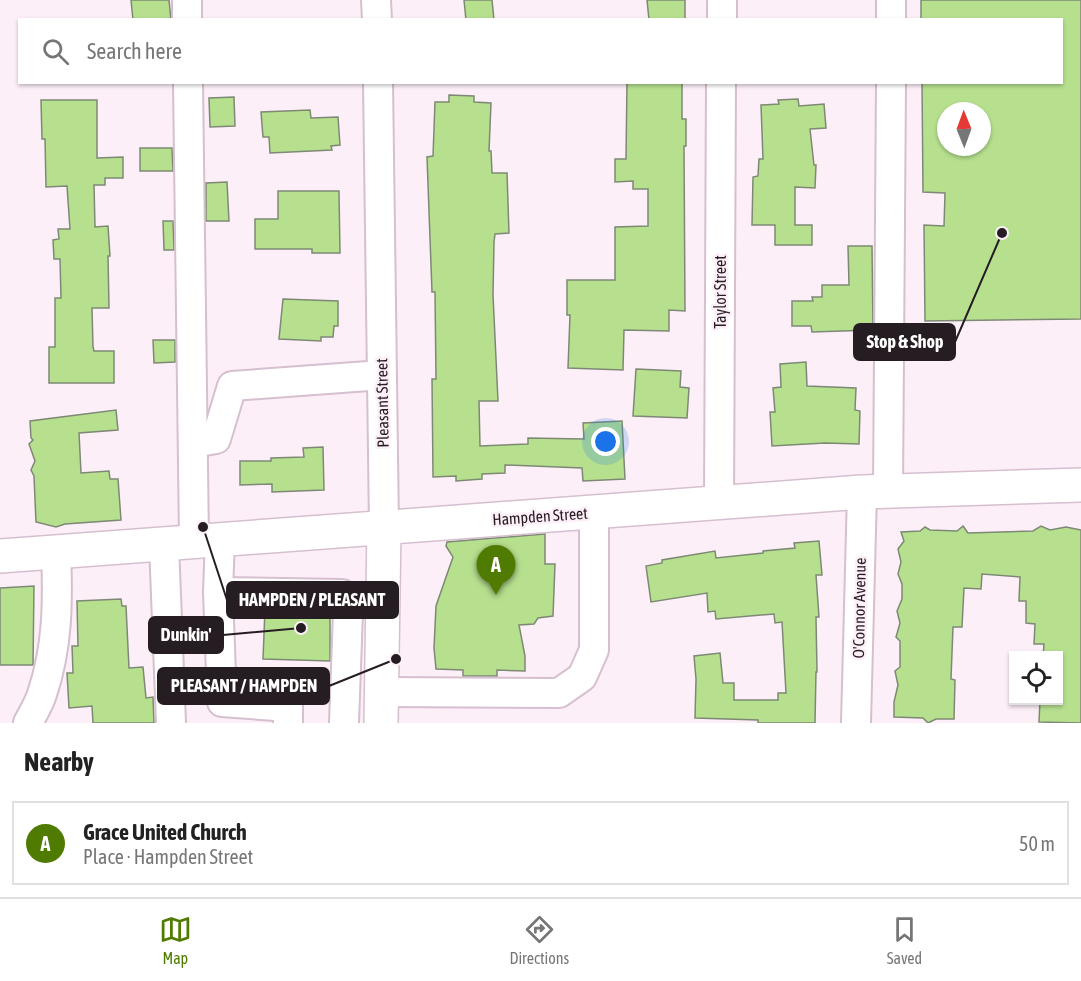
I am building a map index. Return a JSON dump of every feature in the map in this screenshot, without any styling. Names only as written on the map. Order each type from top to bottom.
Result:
[{"type":"main road","name":"Hampden Street","points":[[0,556],[875,491],[1081,485]]},
{"type":"main road","name":"Pleasant Street","points":[[381,707],[384,527]]},
{"type":"street","points":[[187,0],[187,18]]},
{"type":"street","points":[[376,0],[377,18]]},
{"type":"street","points":[[722,0],[722,18]]},
{"type":"street","points":[[891,0],[891,18]]},
{"type":"street","points":[[171,723],[193,541],[188,84]]},
{"type":"street","name":"Pleasant Street","points":[[378,84],[384,527]]},
{"type":"street","name":"Taylor Street","points":[[719,502],[721,84]]},
{"type":"street","name":"O'Connor Avenue","points":[[856,723],[875,491],[891,84]]},
{"type":"street","points":[[193,443],[216,439],[232,386],[382,375]]},
{"type":"street","points":[[381,707],[559,693],[582,677],[594,650],[594,512]]},
{"type":"street","points":[[193,541],[218,592],[222,702],[288,707],[288,723]]},
{"type":"street","points":[[28,723],[42,694],[54,645],[58,604],[56,552]]},
{"type":"street","points":[[218,592],[342,594],[348,612],[344,723]]},
{"type":"building","points":[[131,0],[169,0],[171,18],[133,18]]},
{"type":"building","points":[[464,0],[492,0],[494,18],[466,18]]},
{"type":"building","points":[[647,0],[685,0],[685,18],[649,18]]},
{"type":"building","points":[[921,0],[1081,0],[1081,319],[925,321],[924,225],[944,226],[945,193],[923,192],[922,84],[1063,84],[1063,18],[921,18]]},
{"type":"building","points":[[627,84],[682,84],[682,119],[686,119],[686,146],[684,146],[685,311],[669,310],[669,331],[624,330],[623,370],[568,368],[570,315],[567,315],[567,280],[615,280],[615,227],[648,226],[648,189],[633,189],[633,181],[615,182],[615,159],[626,159]]},
{"type":"building","points":[[449,95],[474,96],[474,102],[491,103],[489,151],[491,151],[492,173],[507,173],[509,233],[495,234],[494,242],[493,295],[498,401],[479,401],[480,446],[528,444],[528,438],[584,439],[583,423],[622,421],[625,479],[583,481],[582,468],[505,465],[505,473],[482,474],[482,479],[456,481],[456,476],[433,477],[432,379],[436,379],[435,292],[432,292],[427,157],[433,156],[435,102],[449,102]]},
{"type":"building","points":[[234,97],[235,126],[210,127],[209,98]]},
{"type":"building","points":[[798,99],[799,106],[824,104],[826,128],[810,129],[814,165],[816,165],[815,188],[795,187],[795,225],[812,225],[812,245],[775,245],[775,225],[752,225],[753,177],[758,176],[759,159],[763,159],[761,105],[779,104],[778,100]]},
{"type":"building","points":[[41,100],[97,100],[97,158],[123,157],[123,178],[105,178],[105,185],[94,185],[95,227],[108,226],[110,256],[108,256],[109,308],[92,308],[93,347],[94,351],[114,351],[114,383],[49,383],[49,347],[55,347],[55,298],[61,298],[60,259],[54,259],[53,240],[59,239],[58,229],[70,229],[67,186],[46,187]]},
{"type":"building","points":[[310,110],[311,118],[338,117],[340,145],[331,146],[332,150],[270,153],[269,137],[263,137],[261,112]]},
{"type":"building","points":[[140,148],[172,148],[173,171],[140,171]]},
{"type":"building","points":[[227,182],[229,221],[206,221],[206,183]]},
{"type":"building","points":[[278,191],[339,191],[340,253],[312,253],[312,249],[255,249],[255,219],[278,219]]},
{"type":"building","points":[[163,221],[173,221],[174,250],[164,250]]},
{"type":"building","points":[[848,246],[872,246],[873,330],[812,332],[811,326],[792,326],[792,301],[813,301],[812,297],[822,297],[822,285],[849,285]]},
{"type":"building","points":[[283,299],[338,301],[338,326],[334,326],[333,337],[321,337],[321,341],[279,339]]},
{"type":"building","points":[[153,340],[175,340],[175,362],[154,363]]},
{"type":"building","points":[[806,362],[807,386],[856,388],[855,410],[860,411],[859,444],[772,446],[770,412],[775,412],[773,388],[781,387],[780,364]]},
{"type":"building","points":[[636,369],[681,371],[680,387],[689,388],[687,418],[633,416]]},
{"type":"building","points":[[116,410],[118,430],[79,433],[81,473],[109,471],[110,479],[118,479],[121,520],[65,524],[56,527],[36,522],[34,476],[31,470],[35,461],[29,444],[33,440],[30,421]]},
{"type":"building","points":[[323,447],[324,490],[272,492],[272,484],[240,485],[240,461],[271,461],[271,458],[304,457],[303,448]]},
{"type":"building","points":[[963,526],[968,533],[1033,531],[1041,526],[1050,530],[1066,527],[1081,530],[1081,723],[1039,722],[1040,705],[1063,705],[1063,651],[1043,651],[1044,644],[1034,644],[1035,624],[1026,623],[1026,601],[1019,601],[1020,577],[982,574],[981,589],[964,588],[962,627],[953,627],[951,679],[955,680],[954,719],[936,719],[928,723],[923,718],[894,717],[894,702],[898,685],[895,671],[900,667],[900,641],[896,637],[900,623],[897,611],[902,599],[902,584],[898,574],[901,562],[898,549],[904,541],[901,532],[920,531],[925,527],[930,530],[957,531]]},
{"type":"building","points":[[545,534],[545,564],[555,564],[553,616],[538,618],[534,624],[519,625],[525,656],[525,671],[497,670],[497,676],[463,676],[463,670],[436,669],[434,648],[436,606],[453,557],[446,546],[447,542]]},
{"type":"building","points":[[819,541],[822,575],[816,575],[819,617],[816,617],[815,723],[758,723],[758,720],[695,718],[694,656],[720,653],[723,683],[734,683],[734,700],[778,700],[778,693],[786,693],[782,622],[775,623],[774,614],[716,619],[715,611],[708,612],[707,593],[651,602],[646,566],[662,563],[662,560],[715,551],[716,558],[795,548],[794,543]]},
{"type":"building","points":[[34,586],[33,665],[0,665],[0,588]]},
{"type":"building","points":[[121,599],[122,606],[126,606],[129,668],[143,667],[146,698],[153,697],[154,723],[93,723],[92,706],[69,708],[67,673],[73,673],[72,646],[78,646],[77,601]]},
{"type":"building","points":[[265,609],[330,610],[330,661],[263,659]]},
{"type":"place","name":"Stop & Shop","points":[[1002,233]]},
{"type":"place","name":"HAMPDEN / PLEASANT","points":[[203,527]]},
{"type":"place","name":"Grace United Church","points":[[496,595]]},
{"type":"place","name":"Dunkin'","points":[[301,628]]},
{"type":"place","name":"PLEASANT / HAMPDEN","points":[[396,659]]}]
